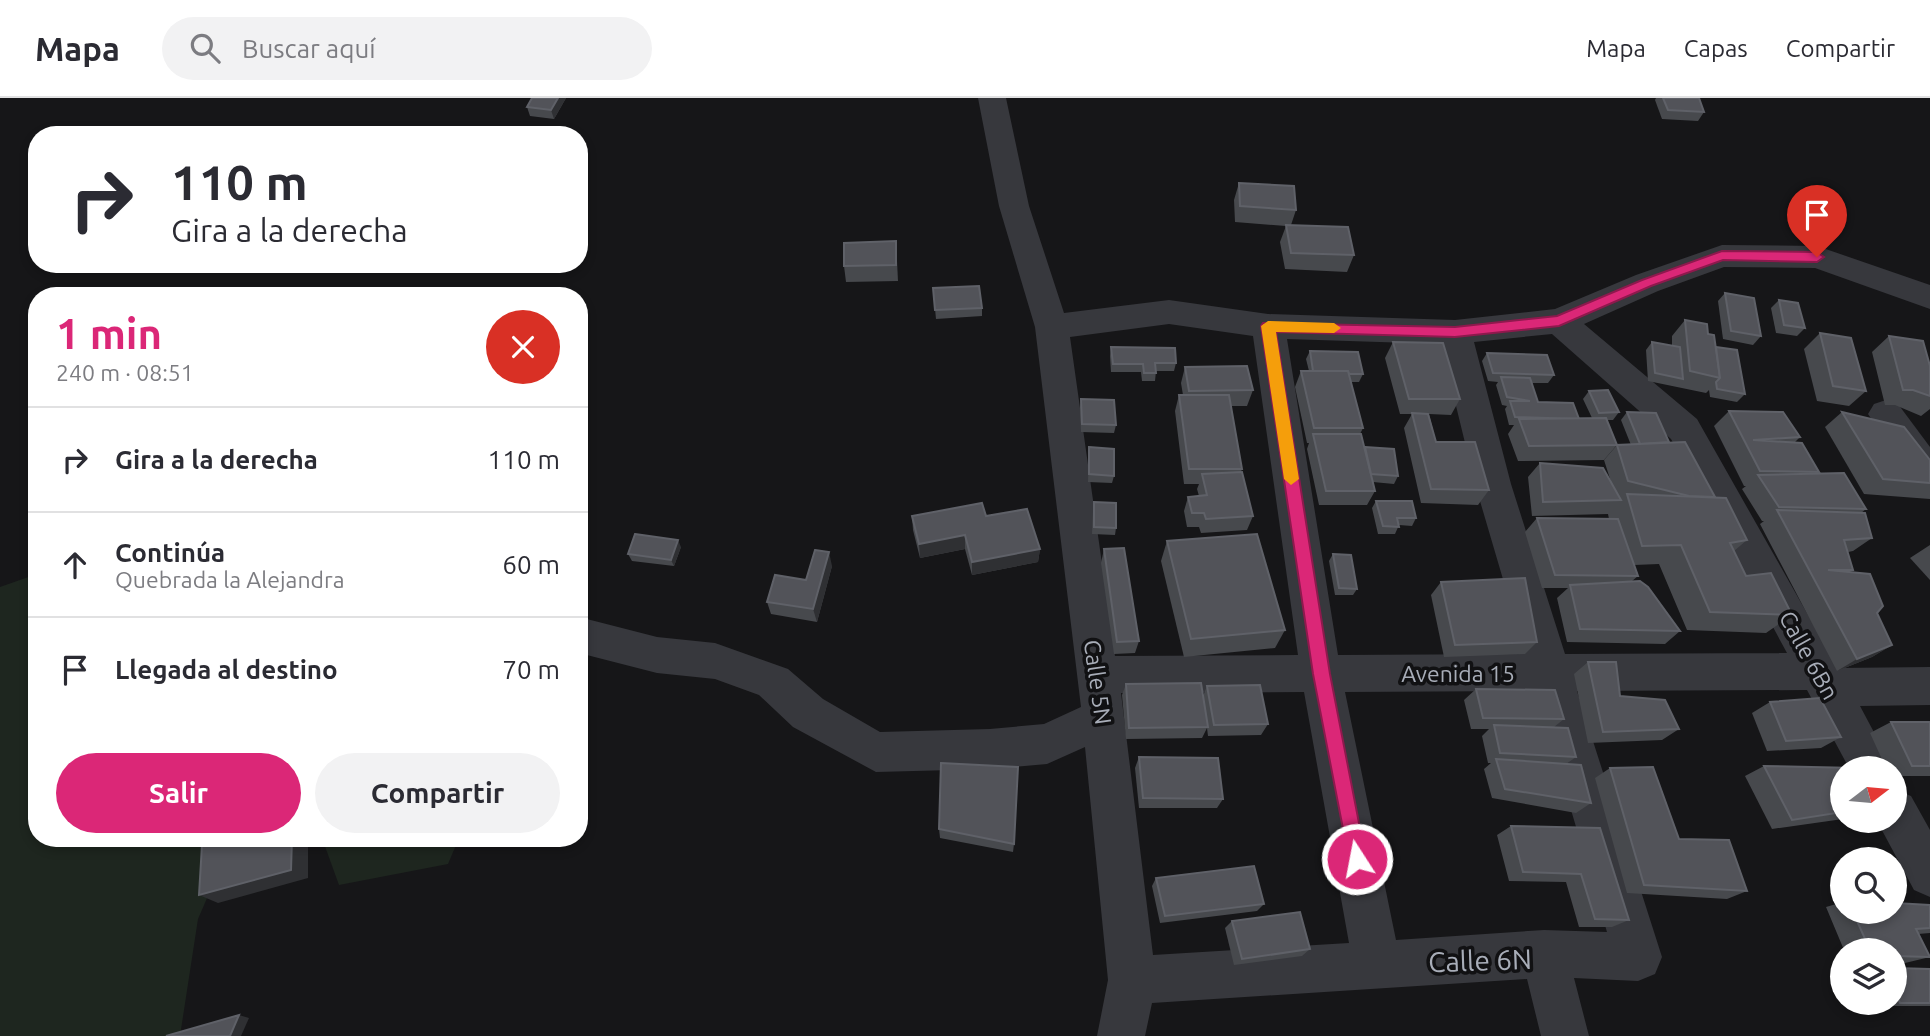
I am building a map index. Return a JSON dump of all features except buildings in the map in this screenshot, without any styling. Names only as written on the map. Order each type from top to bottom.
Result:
[{"type":"street","name":"Calle 5N","points":[[992,98],[1014,206],[1052,327],[1103,717],[1132,980],[1121,1036]]},
{"type":"street","points":[[1052,327],[1169,312],[1268,326],[1455,332],[1559,321],[1647,283],[1722,256],[1817,257],[1930,297]]},
{"type":"street","name":"Calle 6Bn","points":[[1559,321],[1684,429],[1865,756]]},
{"type":"street","points":[[1268,326],[1321,674],[1377,964]]},
{"type":"street","points":[[1455,332],[1493,484],[1638,957],[1544,954]]},
{"type":"street","points":[[1886,414],[1930,475]]},
{"type":"street","points":[[588,637],[657,655],[715,661],[773,682],[808,713],[876,752],[990,749],[1047,744],[1103,717]]},
{"type":"street","name":"Avenida 15","points":[[1097,675],[1550,672],[1823,679],[1930,686]]},
{"type":"street","points":[[1907,833],[1930,874]]},
{"type":"street","name":"Calle 6N","points":[[1132,980],[1544,954],[1565,1036]]},
{"type":"shaded area","points":[[28,577],[28,847],[229,847],[198,919],[180,1036],[0,1036],[0,587]]},
{"type":"shaded area","points":[[325,847],[455,847],[448,864],[339,885]]},
{"type":"slow traffic","points":[[1291,479],[1268,326],[1334,328]]},
{"type":"route","points":[[1357,859],[1321,674],[1268,326],[1455,332],[1559,321],[1647,283],[1722,256],[1817,257]]}]
